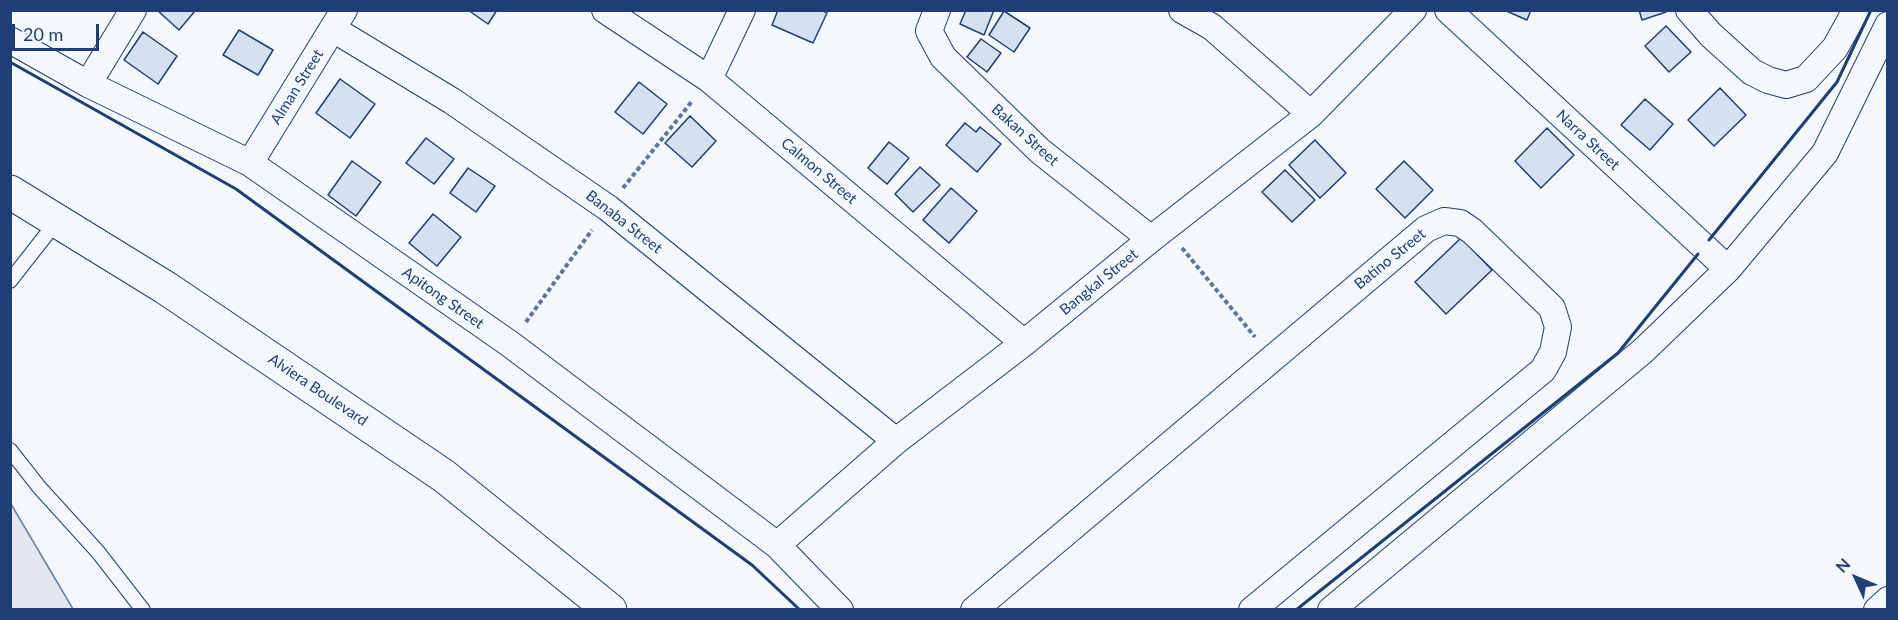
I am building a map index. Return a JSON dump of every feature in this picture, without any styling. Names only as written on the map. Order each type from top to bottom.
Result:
[{"type":"street","points":[[88,84],[133,10]]},
{"type":"street","name":"Calmon Street","points":[[605,10],[709,79],[1024,343]]},
{"type":"street","points":[[709,79],[742,10]]},
{"type":"street","name":"Bakan Street","points":[[937,10],[929,31],[943,57],[1040,151],[1159,234]]},
{"type":"street","points":[[1182,10],[1212,27],[1311,114]]},
{"type":"street","name":"Bangkal Street","points":[[777,545],[896,441],[1024,343],[1311,114],[1413,10]]},
{"type":"street","name":"Narra Street","points":[[1448,10],[1728,269]]},
{"type":"street","points":[[1689,10],[1711,35],[1752,72],[1786,85],[1806,79],[1821,63],[1835,48],[1856,10]]},
{"type":"street","name":"Alman Street","points":[[250,164],[339,20]]},
{"type":"street","name":"Banaba Street","points":[[339,20],[608,208],[896,441]]},
{"type":"street","points":[[1331,609],[1644,350],[1728,269],[1825,153],[1887,25]]},
{"type":"street","name":"Apitong Street","points":[[10,40],[88,84],[250,164],[510,344],[777,545],[840,609]]},
{"type":"street","name":"Alviera Boulevard","points":[[10,192],[166,288],[444,476],[610,609]]},
{"type":"street","name":"Batino Street","points":[[974,609],[1426,229],[1444,221],[1460,223],[1472,231],[1552,308],[1558,327],[1553,352],[1543,370],[1252,609]]},
{"type":"street","points":[[1876,609],[1887,600]]},
{"type":"lane","points":[[10,281],[57,221]]},
{"type":"lane","points":[[10,450],[39,487],[98,552],[143,609]]},
{"type":"path","points":[[1159,234],[1272,358]]},
{"type":"shaded area","points":[[11,504],[73,609],[11,609]]},
{"type":"building","points":[[157,10],[194,10],[195,11],[179,30]]},
{"type":"building","points":[[468,10],[497,10],[488,24]]},
{"type":"building","points":[[778,10],[821,10],[827,13],[813,43],[772,25]]},
{"type":"building","points":[[966,10],[994,10],[984,35],[960,24]]},
{"type":"building","points":[[1504,10],[1531,10],[1527,20]]},
{"type":"building","points":[[1639,10],[1665,10],[1666,12],[1642,20]]},
{"type":"building","points":[[1004,11],[1030,28],[1014,52],[989,35]]},
{"type":"building","points":[[1666,26],[1691,52],[1669,72],[1645,46]]},
{"type":"building","points":[[239,30],[273,50],[258,75],[223,55]]},
{"type":"building","points":[[143,32],[177,56],[158,84],[124,60]]},
{"type":"building","points":[[981,39],[1001,53],[987,72],[967,57]]},
{"type":"building","points":[[340,79],[375,104],[350,138],[316,113]]},
{"type":"building","points":[[639,82],[667,104],[643,134],[615,112]]},
{"type":"building","points":[[1720,88],[1746,115],[1714,146],[1688,120]]},
{"type":"building","points":[[1645,99],[1673,124],[1650,150],[1621,125]]},
{"type":"building","points":[[690,116],[716,141],[692,167],[665,143]]},
{"type":"building","points":[[965,123],[976,132],[980,127],[1001,144],[977,172],[946,145]]},
{"type":"building","points":[[1547,128],[1574,155],[1541,188],[1515,161]]},
{"type":"building","points":[[426,138],[454,159],[434,184],[406,163]]},
{"type":"building","points":[[1315,140],[1346,173],[1320,198],[1289,165]]},
{"type":"building","points":[[889,142],[909,158],[887,184],[868,168]]},
{"type":"building","points":[[352,161],[381,182],[356,216],[328,195]]},
{"type":"building","points":[[1404,161],[1433,190],[1405,218],[1376,189]]},
{"type":"building","points":[[920,167],[940,185],[913,212],[895,194]]},
{"type":"building","points":[[468,168],[495,186],[476,212],[450,193]]},
{"type":"building","points":[[1285,170],[1315,200],[1292,222],[1262,192]]},
{"type":"building","points":[[951,188],[977,211],[949,243],[923,220]]},
{"type":"building","points":[[433,214],[461,237],[437,266],[409,243]]},
{"type":"building","points":[[1461,238],[1492,270],[1446,314],[1415,282]]},
{"type":"wall","points":[[1709,240],[1837,82],[1871,10]]},
{"type":"wall","points":[[10,62],[236,189],[752,565],[800,610]]},
{"type":"wall","points":[[1296,610],[1618,353],[1698,254]]}]
